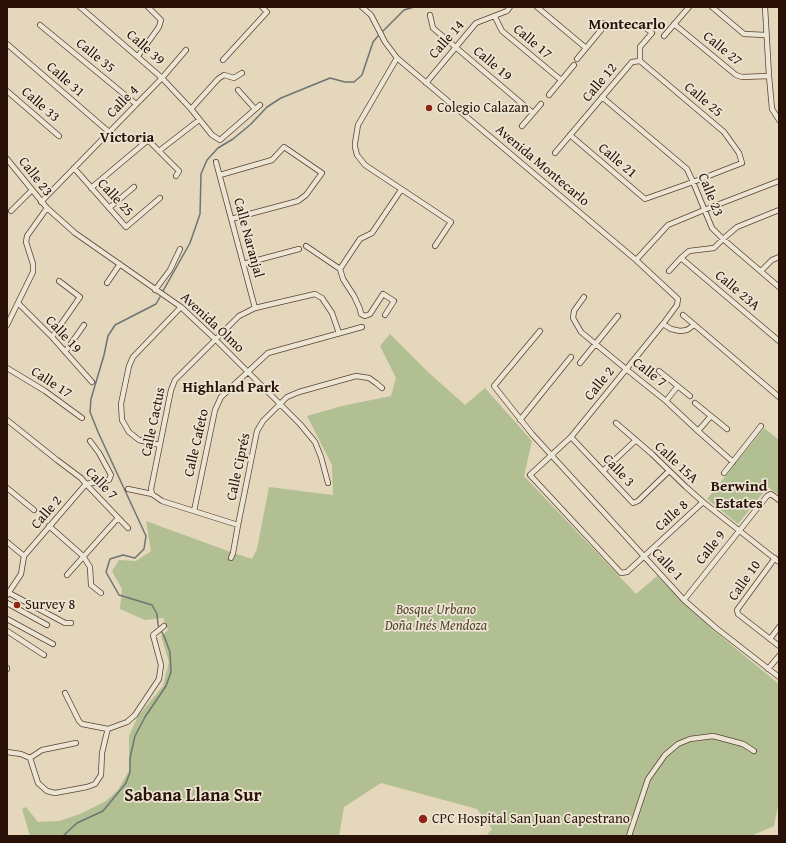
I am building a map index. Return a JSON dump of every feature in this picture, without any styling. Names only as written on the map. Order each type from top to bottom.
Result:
[{"type":"street","name":"Calle 39","points":[[80,7],[162,78],[191,109],[212,135],[220,140],[260,105]]},
{"type":"street","points":[[138,56],[160,27],[162,20],[148,7]]},
{"type":"street","points":[[223,60],[267,12],[262,7]]},
{"type":"street","name":"Avenida Montecarlo","points":[[362,7],[371,15],[385,42],[397,58],[636,260],[678,299],[677,305],[663,324]]},
{"type":"street","name":"Calle 14","points":[[426,83],[476,23],[506,12],[510,7]]},
{"type":"street","points":[[537,7],[586,48]]},
{"type":"street","points":[[664,36],[689,7]]},
{"type":"street","points":[[712,7],[744,34],[766,35]]},
{"type":"street","points":[[765,7],[772,108],[779,120]]},
{"type":"street","name":"Calle 19","points":[[430,15],[433,28],[533,113]]},
{"type":"street","name":"Calle 17","points":[[495,17],[502,31],[560,80]]},
{"type":"street","points":[[577,59],[601,30],[603,23]]},
{"type":"street","name":"Calle 27","points":[[674,24],[736,75],[742,77],[769,76]]},
{"type":"street","name":"Calle 35","points":[[40,25],[136,104]]},
{"type":"street","points":[[640,61],[640,47],[652,33],[647,29]]},
{"type":"street","name":"Calle 31","points":[[7,44],[109,132]]},
{"type":"street","name":"Calle 4","points":[[41,202],[162,78],[186,50]]},
{"type":"street","points":[[397,58],[358,125],[355,144],[357,155],[365,165],[451,222],[435,246]]},
{"type":"street","name":"Calle 12","points":[[555,153],[632,62],[640,61]]},
{"type":"street","name":"Calle 25","points":[[640,61],[724,132],[739,153],[742,163],[693,182]]},
{"type":"street","points":[[549,95],[574,65]]},
{"type":"street","points":[[191,109],[218,79],[224,75],[234,78],[242,73]]},
{"type":"street","points":[[238,90],[255,109]]},
{"type":"street","name":"Calle 33","points":[[7,91],[60,136]]},
{"type":"street","name":"Calle 23","points":[[602,97],[687,169],[712,228],[779,287]]},
{"type":"street","points":[[522,126],[541,104]]},
{"type":"street","points":[[159,151],[199,120]]},
{"type":"street","name":"Calle 21","points":[[570,135],[645,199],[693,182]]},
{"type":"street","points":[[91,188],[147,141],[150,142],[179,171],[176,176]]},
{"type":"street","points":[[220,174],[272,160],[284,146],[322,173],[306,195],[298,201],[231,219]]},
{"type":"street","name":"Calle 23","points":[[8,162],[47,208]]},
{"type":"street","name":"Calle Naranjal","points":[[216,162],[255,308]]},
{"type":"street","name":"Calle 25","points":[[74,168],[126,227],[160,198]]},
{"type":"street","points":[[636,260],[668,225],[779,181]]},
{"type":"street","points":[[109,208],[134,187]]},
{"type":"street","points":[[11,211],[32,190]]},
{"type":"street","points":[[340,269],[360,239],[372,233],[402,190]]},
{"type":"street","points":[[7,325],[32,272],[33,264],[26,242],[27,236],[47,208]]},
{"type":"street","name":"Avenida Olmo","points":[[47,208],[76,233],[181,307],[215,339],[300,424],[315,442],[328,483]]},
{"type":"street","points":[[669,272],[680,258],[689,251],[714,248],[723,238],[737,227],[779,210]]},
{"type":"street","points":[[306,246],[340,269],[343,279],[354,296],[361,314],[365,316],[370,314],[383,294],[394,301],[386,315]]},
{"type":"street","points":[[155,290],[170,270],[180,249]]},
{"type":"street","points":[[244,264],[299,249]]},
{"type":"street","points":[[761,271],[772,260],[779,257]]},
{"type":"street","name":"Calle 23A","points":[[680,258],[779,341]]},
{"type":"street","points":[[107,282],[120,264]]},
{"type":"street","points":[[52,337],[80,297],[59,281]]},
{"type":"street","name":"Calle Cactus","points":[[152,494],[151,489],[171,390],[175,380],[239,316],[255,308],[315,294],[322,298],[332,313],[339,333]]},
{"type":"street","name":"Calle 7","points":[[584,297],[574,311],[573,318],[581,332],[666,401],[733,462]]},
{"type":"street","name":"Calle 19","points":[[18,303],[52,337],[92,382]]},
{"type":"street","points":[[160,445],[139,440],[128,432],[122,420],[121,404],[129,366],[133,357],[181,307]]},
{"type":"street","points":[[683,315],[779,397]]},
{"type":"street","points":[[580,363],[618,316]]},
{"type":"street","points":[[663,324],[671,329],[680,331],[688,330],[694,325]]},
{"type":"street","name":"Calle 2","points":[[618,570],[530,475],[571,437],[663,324]]},
{"type":"street","points":[[65,352],[84,325]]},
{"type":"street","name":"Calle Cafeto","points":[[194,511],[215,410],[221,397],[268,353],[362,327]]},
{"type":"street","name":"Calle 1","points":[[540,331],[494,386],[520,420],[551,455],[684,600],[716,628],[779,677]]},
{"type":"street","points":[[520,420],[571,357]]},
{"type":"street","name":"Calle 17","points":[[7,368],[82,418]]},
{"type":"street","points":[[659,371],[690,396]]},
{"type":"street","name":"Calle Ciprés","points":[[231,558],[257,431],[263,421],[287,397],[299,392],[356,376],[369,378],[382,388]]},
{"type":"street","points":[[666,401],[677,387]]},
{"type":"street","points":[[695,403],[727,429]]},
{"type":"street","points":[[698,431],[711,416]]},
{"type":"street","name":"Calle 7","points":[[7,420],[81,478],[118,518],[67,575]]},
{"type":"street","name":"Calle 15A","points":[[616,423],[703,502],[779,562]]},
{"type":"street","points":[[724,473],[761,426]]},
{"type":"street","name":"Calle 3","points":[[571,437],[632,503],[638,501],[669,471]]},
{"type":"street","points":[[603,471],[636,440]]},
{"type":"street","points":[[86,484],[109,480],[111,475],[99,453],[90,441]]},
{"type":"street","name":"Calle 2","points":[[24,556],[86,484]]},
{"type":"street","points":[[7,488],[34,510]]},
{"type":"street","points":[[128,489],[152,494],[162,501],[238,525]]},
{"type":"street","name":"Calle 9","points":[[684,600],[767,496],[771,494],[779,500]]},
{"type":"street","name":"Calle 8","points":[[618,570],[621,573],[627,572],[703,502]]},
{"type":"street","points":[[118,518],[128,528]]},
{"type":"street","points":[[49,526],[83,556],[90,567],[91,585],[101,593]]},
{"type":"street","points":[[7,542],[24,556],[21,574],[8,594],[65,623],[70,623]]},
{"type":"street","name":"Calle 10","points":[[774,558],[737,610],[738,614],[779,646]]},
{"type":"street","points":[[7,603],[47,625]]},
{"type":"street","points":[[7,619],[53,644]]},
{"type":"street","points":[[65,693],[82,724],[108,729],[127,722],[135,715],[159,679],[161,665],[152,635],[164,626]]},
{"type":"street","points":[[770,639],[779,627]]},
{"type":"street","points":[[7,630],[44,654]]},
{"type":"street","points":[[768,669],[779,656]]},
{"type":"street","points":[[7,752],[21,754],[30,758],[38,783],[47,791],[55,793],[87,786],[95,784],[101,775],[102,753],[108,729]]},
{"type":"street","points":[[629,836],[648,779],[665,755],[678,744],[690,739],[713,736],[743,744],[754,751]]},
{"type":"street","points":[[30,758],[42,750],[76,743]]},
{"type":"green space","name":"Bosque Urbano Doña Inés Mendoza","points":[[390,334],[428,372],[465,405],[485,388],[532,441],[524,476],[636,594],[657,576],[713,630],[779,684],[779,800],[774,826],[751,836],[486,836],[492,829],[477,809],[381,783],[344,807],[339,836],[30,836],[22,809],[26,807],[38,822],[59,821],[80,814],[106,801],[118,790],[129,771],[129,736],[138,716],[163,686],[169,662],[161,636],[168,630],[163,618],[145,620],[120,609],[122,589],[112,571],[119,560],[136,561],[151,551],[146,521],[252,559],[257,549],[269,487],[333,495],[332,465],[307,416],[342,406],[391,396],[396,378],[380,346]]},
{"type":"green space","points":[[764,428],[779,440],[779,495],[768,487],[738,524],[707,499]]},
{"type":"waterway","points":[[383,31],[404,10],[414,7]]},
{"type":"waterway","points":[[163,291],[190,243],[200,214],[201,174],[207,160],[218,148],[233,139],[251,124],[267,107],[281,98],[330,78],[345,82],[354,82],[362,75],[373,42],[378,36]]},
{"type":"waterway","points":[[63,836],[77,823],[103,811],[126,783],[130,772],[130,758],[135,736],[145,717],[166,686],[171,672],[170,652],[158,625],[157,614],[152,605],[119,595],[106,572],[110,559],[123,555],[135,558],[144,549],[146,536],[90,412],[91,399],[108,336],[115,325],[156,304],[160,297]]},
{"type":"place","name":"Colegio Calazan","points":[[429,108]]},
{"type":"place","name":"Survey 8","points":[[17,605]]},
{"type":"place","name":"CPC Hospital San Juan Capestrano","points":[[423,819]]},
{"type":"district","name":"Montecarlo","points":[[627,25]]},
{"type":"district","name":"Victoria","points":[[127,138]]},
{"type":"district","name":"Highland Park","points":[[231,388]]},
{"type":"district","name":"Berwind Estates","points":[[739,496]]},
{"type":"district","name":"Sabana Llana Sur","points":[[193,796]]}]
